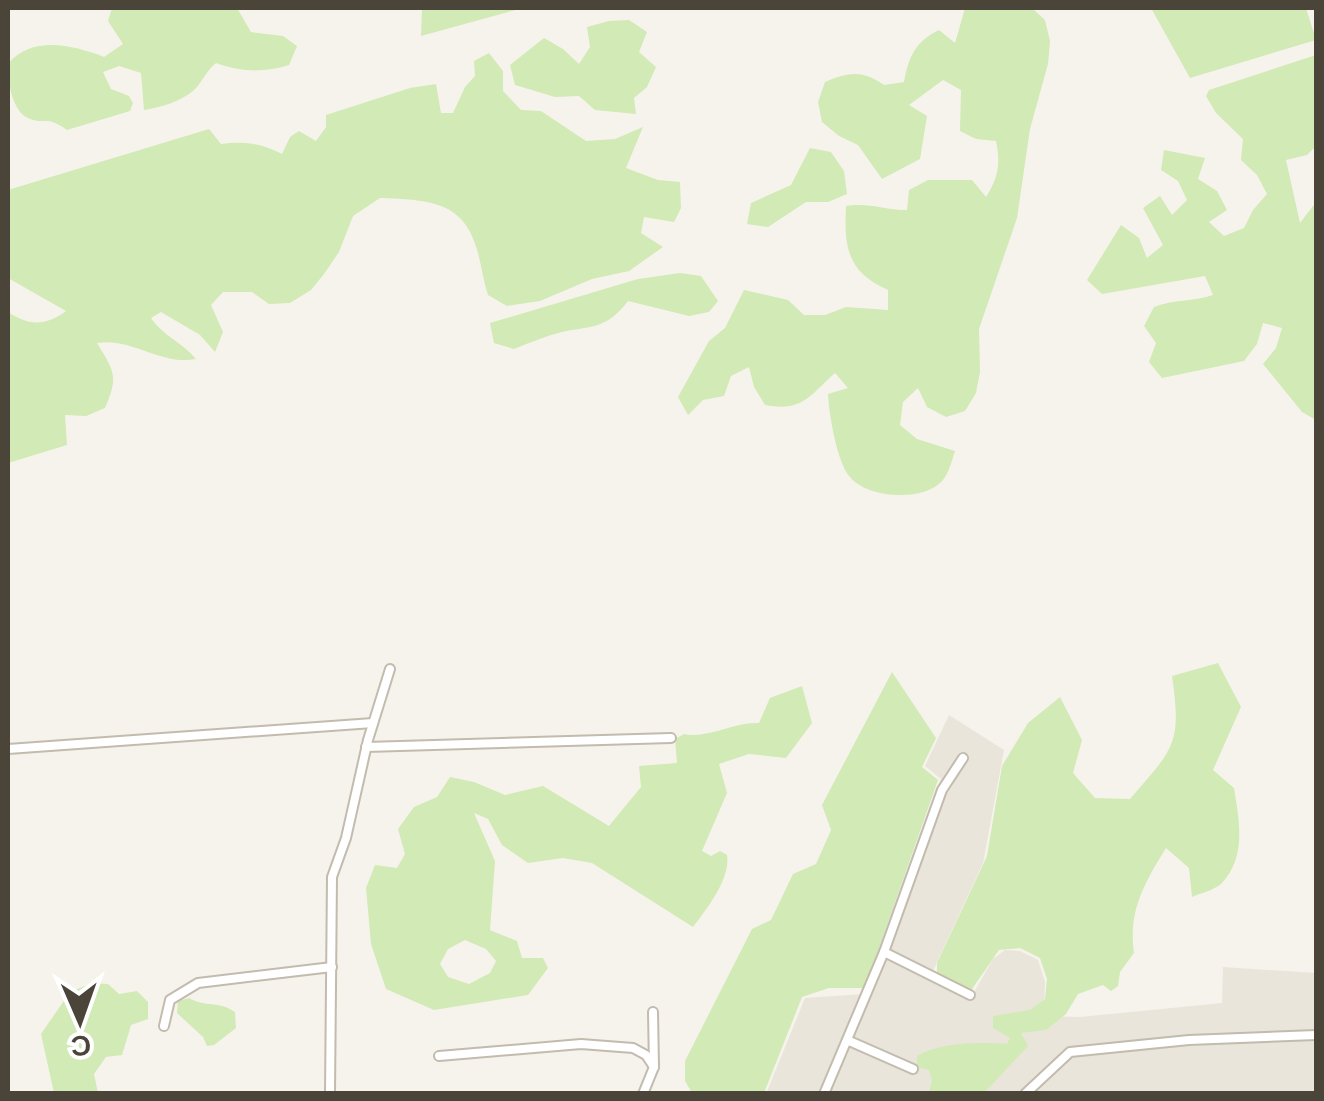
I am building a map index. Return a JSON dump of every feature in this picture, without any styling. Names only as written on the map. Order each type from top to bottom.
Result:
[{"type":"street","points":[[330,1094],[332,878],[390,669]]},
{"type":"street","points":[[8,750],[373,723]]},
{"type":"street","points":[[366,747],[671,738]]},
{"type":"street","points":[[824,1094],[884,952],[942,790],[963,758]]},
{"type":"street","points":[[884,952],[970,995]]},
{"type":"street","points":[[164,1026],[170,1000],[198,984],[332,967]]},
{"type":"street","points":[[643,1094],[654,1067],[653,1012]]},
{"type":"street","points":[[1025,1094],[1070,1052],[1189,1040],[1316,1036]]},
{"type":"street","points":[[847,1040],[913,1070]]},
{"type":"street","points":[[439,1056],[581,1044],[633,1048],[646,1055],[654,1067]]},
{"type":"shaded area","points":[[949,715],[1004,750],[983,863],[932,973],[973,994],[993,959],[1005,950],[1020,951],[1038,960],[1045,982],[1044,1016],[1080,1017],[1222,1003],[1223,967],[1316,973],[1316,1093],[766,1094],[805,998],[863,994],[941,779],[925,766]]},
{"type":"green space","points":[[112,8],[237,8],[251,32],[283,36],[297,46],[289,65],[279,68],[252,70],[216,63],[189,94],[144,110],[141,73],[119,66],[103,72],[111,89],[129,96],[133,103],[130,111],[67,130],[54,122],[34,120],[23,114],[12,94],[8,64],[29,49],[53,45],[104,57],[123,44],[108,21]]},
{"type":"green space","points":[[422,8],[523,8],[421,36]]},
{"type":"green space","points":[[965,8],[1032,8],[1045,20],[1050,41],[1048,64],[1030,129],[1017,218],[979,329],[980,372],[976,393],[965,411],[946,417],[927,407],[918,388],[903,402],[900,425],[917,439],[955,451],[943,480],[923,492],[896,495],[870,490],[850,477],[841,461],[828,394],[848,388],[835,373],[804,400],[778,407],[765,405],[754,387],[749,367],[731,376],[724,396],[703,400],[688,415],[678,397],[709,341],[725,328],[744,290],[788,300],[804,315],[825,315],[846,307],[888,310],[888,290],[864,275],[851,257],[846,206],[907,210],[909,190],[928,180],[972,180],[986,197],[997,170],[996,141],[976,139],[960,131],[961,90],[943,80],[909,105],[927,116],[920,159],[882,179],[858,145],[822,122],[818,102],[825,82],[841,76],[862,75],[884,85],[904,82],[911,57],[924,40],[939,30],[955,43]]},
{"type":"green space","points":[[1151,8],[1306,8],[1316,40],[1190,78]]},
{"type":"green space","points":[[629,20],[647,32],[639,52],[656,67],[647,87],[634,98],[636,114],[595,110],[579,96],[555,97],[515,85],[510,65],[544,38],[579,64],[590,47],[587,27]]},
{"type":"green space","points":[[489,53],[503,71],[503,91],[521,110],[541,111],[586,141],[615,139],[643,127],[626,168],[658,180],[680,182],[681,208],[674,222],[644,217],[641,233],[663,247],[629,271],[592,279],[540,301],[507,306],[488,295],[474,241],[458,216],[436,204],[380,198],[353,216],[339,252],[324,274],[311,290],[290,303],[269,304],[252,292],[223,292],[211,305],[223,332],[215,352],[200,335],[161,312],[151,318],[196,359],[171,359],[122,344],[97,343],[113,374],[105,408],[86,416],[65,415],[67,445],[8,463],[8,312],[37,322],[66,311],[8,278],[8,190],[209,129],[221,144],[252,144],[282,154],[290,137],[299,131],[316,141],[326,127],[326,115],[410,88],[436,84],[441,113],[453,113],[475,76],[474,61]]},
{"type":"green space","points":[[1316,55],[1316,146],[1307,155],[1286,160],[1300,223],[1316,202],[1316,420],[1302,412],[1263,364],[1276,348],[1282,328],[1263,323],[1257,344],[1244,361],[1162,378],[1149,362],[1156,343],[1144,326],[1154,307],[1213,295],[1205,276],[1102,294],[1087,280],[1121,225],[1139,238],[1147,258],[1163,245],[1143,208],[1160,196],[1172,215],[1187,200],[1178,181],[1161,170],[1164,150],[1205,158],[1198,179],[1217,191],[1227,210],[1209,222],[1224,236],[1244,228],[1267,194],[1257,175],[1241,160],[1243,139],[1216,113],[1206,96],[1209,90]]},
{"type":"green space","points":[[810,148],[831,152],[844,171],[847,194],[828,202],[806,202],[768,227],[747,224],[751,203],[791,185]]},
{"type":"green space","points":[[680,273],[701,276],[718,301],[709,312],[689,316],[628,301],[610,319],[593,326],[551,335],[514,349],[494,343],[490,323],[638,279]]},
{"type":"green space","points":[[1218,663],[1241,707],[1213,770],[1234,788],[1239,837],[1230,872],[1219,885],[1192,897],[1189,868],[1166,848],[1140,898],[1133,924],[1134,953],[1120,972],[1118,986],[1111,991],[1103,985],[1078,994],[1066,1014],[1046,1030],[1021,1033],[1028,1046],[984,1093],[929,1093],[929,1070],[917,1067],[917,1056],[948,1046],[1007,1044],[1010,1038],[993,1028],[993,1016],[1030,1010],[1045,999],[1047,979],[1040,958],[1020,948],[999,950],[970,992],[937,975],[937,963],[987,856],[1002,766],[1028,723],[1060,697],[1082,740],[1073,773],[1095,798],[1130,799],[1157,768],[1171,744],[1176,717],[1172,676]]},
{"type":"green space","points":[[892,672],[936,738],[922,767],[938,780],[865,988],[829,988],[802,997],[764,1093],[692,1093],[685,1081],[685,1061],[752,929],[771,920],[793,874],[816,864],[831,830],[822,805]]},
{"type":"green space","points":[[802,686],[812,723],[786,758],[749,754],[719,764],[727,793],[702,851],[711,856],[720,851],[727,855],[727,864],[717,893],[693,927],[592,863],[563,858],[528,863],[502,845],[488,819],[474,813],[495,861],[490,930],[517,941],[522,958],[543,958],[548,968],[528,995],[434,1010],[386,989],[371,944],[366,888],[375,865],[397,868],[405,854],[398,829],[414,807],[437,797],[450,777],[505,795],[543,786],[609,826],[641,787],[639,766],[677,763],[675,739],[684,734],[759,723],[770,698]],"holes":[[[465,940],[486,949],[496,961],[490,973],[469,984],[448,977],[440,964],[448,949]]]},
{"type":"green space","points":[[92,983],[108,984],[119,994],[137,991],[148,1002],[148,1019],[131,1025],[122,1055],[106,1057],[94,1074],[98,1093],[54,1093],[41,1034],[70,992]]},
{"type":"green space","points":[[189,998],[235,1012],[236,1028],[207,1046],[203,1037],[177,1013],[178,1001]]}]
